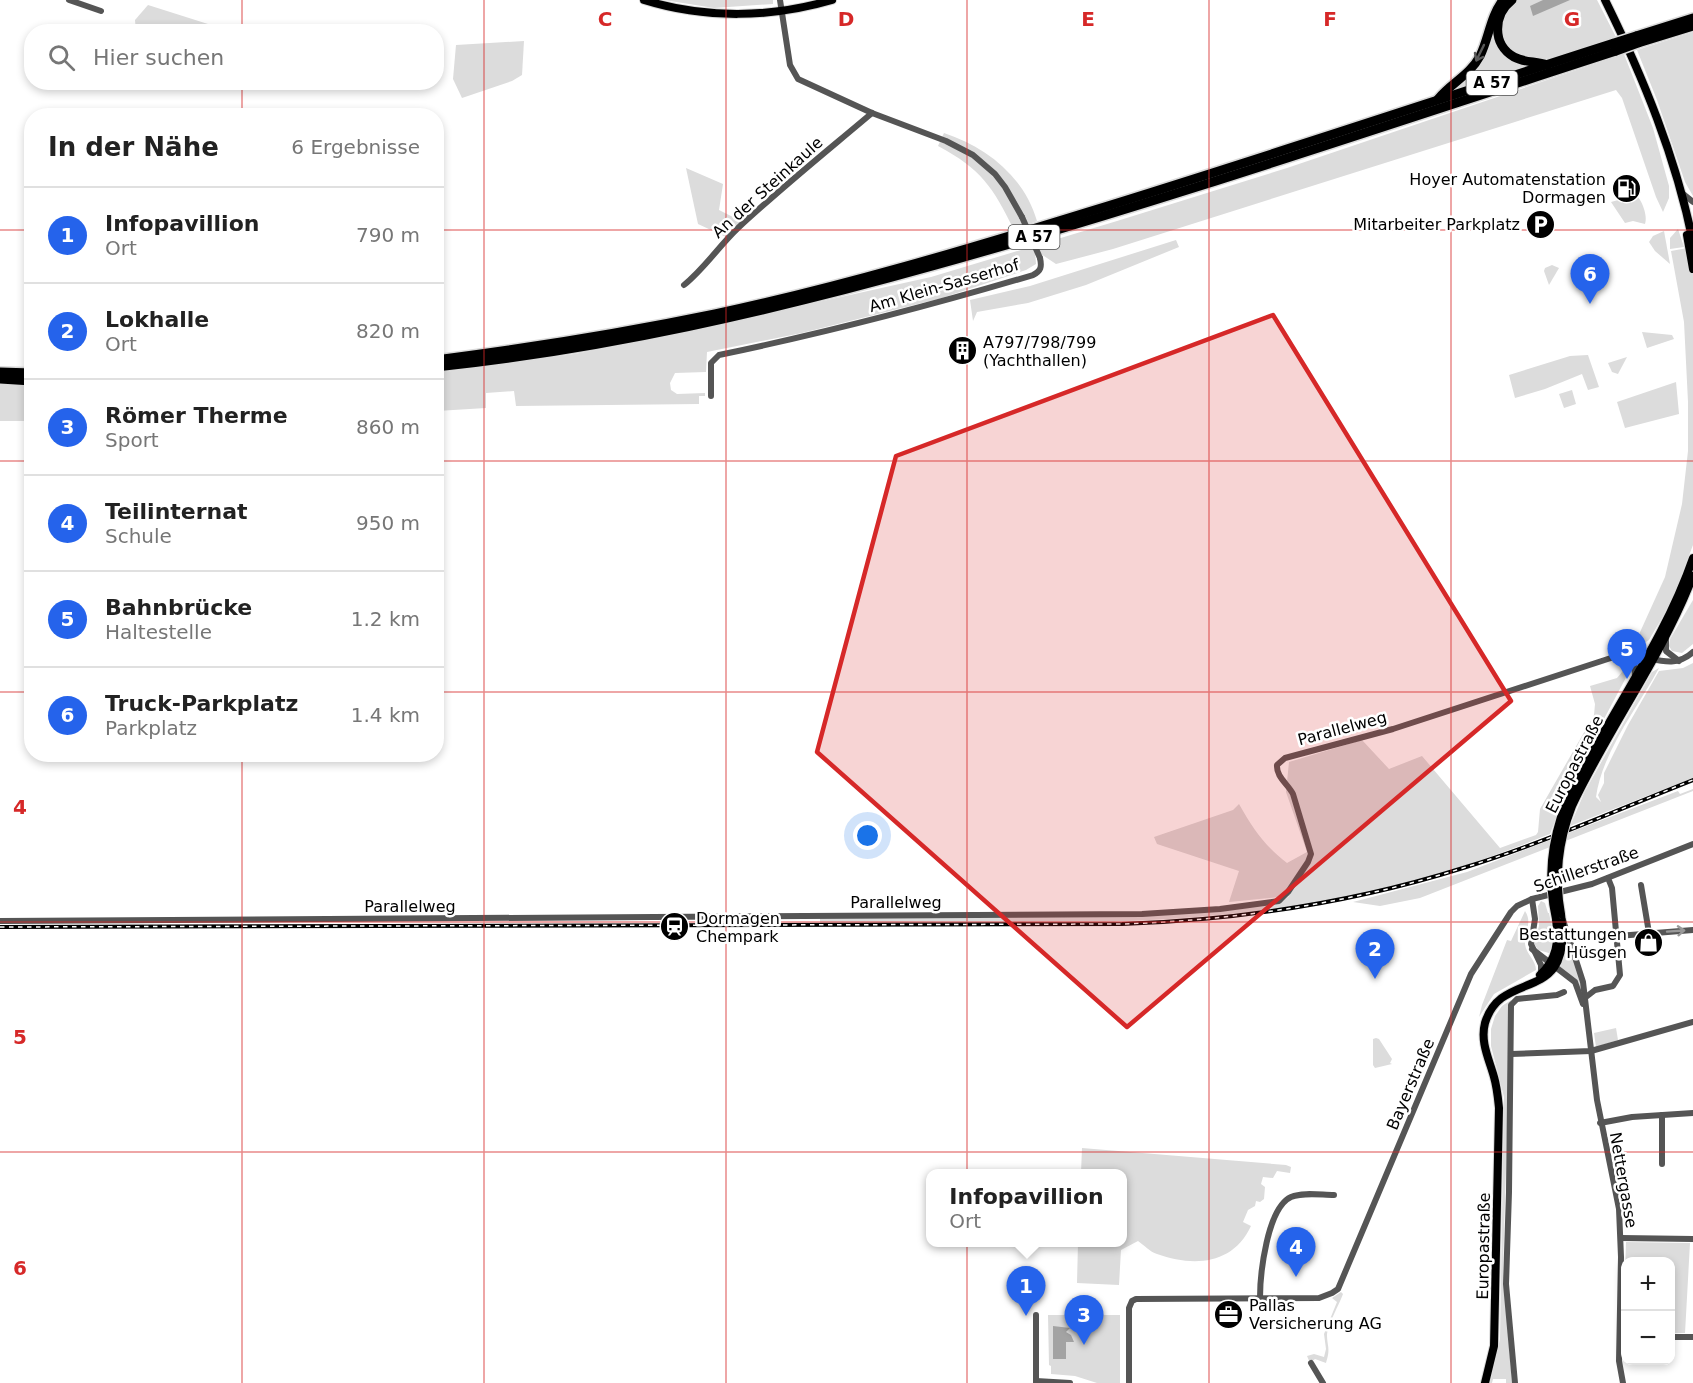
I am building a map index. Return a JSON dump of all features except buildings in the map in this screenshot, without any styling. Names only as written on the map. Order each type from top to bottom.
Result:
[{"type":"highway","points":[[1436,101],[1475,64],[1485,44],[1493,16],[1503,0]]},
{"type":"highway","points":[[1512,0],[1502,11],[1497,25],[1503,48],[1515,57],[1547,65]]},
{"type":"highway","name":"A 57","points":[[1637,40],[1693,18]]},
{"type":"highway","name":"A 57","points":[[444,367],[522,357],[676,330],[862,286],[1006,246],[1138,205],[1615,47],[1693,26]]},
{"type":"highway","name":"A 57","points":[[444,359],[662,325],[861,278],[1002,239],[1547,65],[1615,47]]},
{"type":"highway","points":[[0,372],[24,373]]},
{"type":"highway","points":[[0,379],[24,380]]},
{"type":"main road","points":[[644,0],[676,8],[714,13],[782,11],[832,0]]},
{"type":"main road","points":[[1605,0],[1640,77],[1688,215],[1693,269]]},
{"type":"main road","points":[[1657,122],[1668,147],[1682,192],[1693,242]]},
{"type":"main road","name":"Europastraße","points":[[1569,804],[1590,770],[1650,658],[1693,558]]},
{"type":"main road","name":"Europastraße","points":[[1525,986],[1553,964],[1557,950],[1557,864],[1569,804],[1635,676],[1667,636],[1693,576]]},
{"type":"main road","name":"Europastraße","points":[[1485,1383],[1494,1346],[1499,1108],[1496,1084],[1485,1046],[1484,1030],[1488,1016],[1499,1001],[1542,979],[1553,964],[1563,948],[1558,917]]},
{"type":"street","points":[[69,0],[101,11]]},
{"type":"street","points":[[780,0],[782,11]]},
{"type":"street","name":"Am Klein-Sasserhof","points":[[711,396],[711,363],[719,355],[811,336],[946,300],[1033,275],[1040,269],[1040,258],[1022,217],[1000,181],[973,155],[946,141],[872,113],[806,84],[794,75],[790,65],[782,11]]},
{"type":"street","name":"An der Steinkaule","points":[[684,285],[755,212],[872,113]]},
{"type":"street","points":[[1682,192],[1693,202]]},
{"type":"street","points":[[1667,636],[1666,651],[1679,661],[1693,652]]},
{"type":"street","name":"Parallelweg","points":[[0,921],[1142,914],[1279,901],[1302,872],[1310,858],[1311,850],[1293,794],[1277,773],[1277,765],[1280,761],[1393,729],[1617,656],[1631,654],[1669,663],[1679,661]]},
{"type":"street","points":[[1617,656],[1634,663],[1635,676]]},
{"type":"street","name":"Schillerstraße","points":[[1541,973],[1540,963],[1531,940],[1535,919],[1532,899],[1573,890],[1693,844]]},
{"type":"street","points":[[1583,982],[1588,988],[1595,990],[1610,988],[1618,981],[1621,969],[1612,888],[1608,878]]},
{"type":"street","points":[[1641,885],[1649,933]]},
{"type":"street","name":"Bayerstraße","points":[[1260,1298],[1319,1298],[1332,1293],[1342,1282],[1471,974],[1511,912],[1517,906],[1532,899]]},
{"type":"street","name":"Nettergasse","points":[[1558,917],[1583,982],[1586,997],[1600,1123],[1618,1203],[1622,1311]]},
{"type":"street","points":[[1581,939],[1693,930]]},
{"type":"street","points":[[1533,949],[1553,964]]},
{"type":"street","points":[[1540,955],[1557,950]]},
{"type":"street","name":"Nettergasse","points":[[1553,964],[1572,978],[1577,985],[1587,1019]]},
{"type":"street","points":[[1586,997],[1595,990]]},
{"type":"street","points":[[1515,1383],[1506,1284],[1511,1005],[1513,1001],[1521,998],[1557,995],[1564,992]]},
{"type":"street","points":[[1511,1054],[1591,1051],[1693,1022]]},
{"type":"street","points":[[1600,1123],[1632,1117],[1693,1113]]},
{"type":"street","points":[[1662,1115],[1662,1164]]},
{"type":"street","points":[[1129,1383],[1129,1308],[1132,1301],[1260,1298],[1264,1252],[1274,1220],[1284,1203],[1300,1195],[1334,1195]]},
{"type":"street","points":[[1621,1238],[1693,1239]]},
{"type":"street","points":[[1036,1315],[1036,1382],[1070,1383]]},
{"type":"street","points":[[1675,1336],[1693,1337]]},
{"type":"street","name":"Nettergasse","points":[[1621,1350],[1619,1361],[1623,1383]]},
{"type":"street","points":[[1311,1363],[1323,1383]]},
{"type":"highlighted area","points":[[1273,315],[1511,701],[1127,1027],[817,752],[896,456]]},
{"type":"shaded area","points":[[664,0],[773,0],[773,4],[714,8]]},
{"type":"shaded area","points":[[1516,0],[1597,0],[1616,37],[1564,55],[1536,59],[1524,57],[1510,51],[1499,32],[1509,5]]},
{"type":"shaded area","points":[[1543,0],[1570,0],[1533,16],[1530,6]]},
{"type":"shaded area","points":[[148,5],[208,24],[135,24],[135,20]]},
{"type":"shaded area","points":[[1500,10],[1502,48],[1536,64],[1448,92],[1471,73]]},
{"type":"shaded area","points":[[1693,32],[1693,196],[1685,182],[1637,50]]},
{"type":"shaded area","points":[[524,41],[522,75],[512,81],[462,98],[453,79],[456,45]]},
{"type":"shaded area","points":[[1624,54],[1653,128],[1669,186],[1669,198],[1663,212],[1622,98],[1616,90],[1113,249],[1056,264],[1035,250],[1036,264],[1026,270],[942,298],[802,333],[707,352],[706,372],[675,373],[670,383],[671,390],[677,394],[705,393],[705,396],[699,396],[699,404],[516,406],[514,391],[486,393],[486,408],[444,411],[444,372],[574,354],[648,340],[931,277],[1287,168]]},
{"type":"shaded area","points":[[944,133],[974,146],[1001,165],[1023,190],[1037,221],[1014,230],[984,180],[953,154],[938,146]]},
{"type":"shaded area","points":[[686,168],[723,184],[719,210],[741,221],[726,237],[698,224]]},
{"type":"shaded area","points":[[1636,195],[1644,208],[1645,224],[1633,221],[1625,223],[1611,202]]},
{"type":"shaded area","points":[[1678,229],[1684,247],[1670,249],[1670,238]]},
{"type":"shaded area","points":[[1664,231],[1670,264],[1655,251],[1649,242],[1653,236]]},
{"type":"shaded area","points":[[1176,240],[1179,247],[1086,285],[1028,303],[977,312],[973,321],[970,300],[1030,286]]},
{"type":"shaded area","points":[[1693,247],[1693,545],[1674,595],[1662,618],[1649,640],[1639,646],[1636,641],[1665,577],[1682,504],[1688,451],[1688,402],[1684,322],[1671,251]]},
{"type":"shaded area","points":[[1552,265],[1559,268],[1549,285],[1544,271]]},
{"type":"shaded area","points":[[1642,332],[1672,335],[1674,339],[1647,348]]},
{"type":"shaded area","points":[[1588,355],[1599,387],[1588,390],[1582,374],[1515,398],[1509,375],[1570,356]]},
{"type":"shaded area","points":[[1627,357],[1618,374],[1612,372],[1608,363]]},
{"type":"shaded area","points":[[1676,382],[1679,414],[1625,428],[1617,402]]},
{"type":"shaded area","points":[[0,384],[24,385],[24,421],[0,421]]},
{"type":"shaded area","points":[[1572,390],[1576,404],[1564,408],[1559,394]]},
{"type":"shaded area","points":[[1693,600],[1693,644],[1682,653],[1672,651],[1669,646],[1670,639]]},
{"type":"shaded area","points":[[1693,663],[1693,778],[1570,826],[1585,791],[1652,672],[1659,668],[1605,763],[1596,797],[1601,802],[1598,795],[1604,783],[1604,773],[1659,671],[1683,668]]},
{"type":"shaded area","points":[[1627,666],[1630,670],[1569,785],[1550,834],[1439,874],[1353,897],[1261,911],[1198,917],[1072,923],[820,924],[820,917],[1117,917],[1276,904],[1289,896],[1229,902],[1239,871],[1157,844],[1154,837],[1233,810],[1239,804],[1260,836],[1287,863],[1307,852],[1286,792],[1289,762],[1362,740],[1389,769],[1422,756],[1500,848],[1536,835],[1540,809],[1594,715],[1595,704],[1590,686],[1617,678]]},
{"type":"shaded area","points":[[1693,789],[1693,791],[1420,898],[1380,906],[1353,902],[1467,872],[1678,791],[1680,794]]},
{"type":"shaded area","points":[[1541,901],[1545,903],[1549,913],[1554,937],[1552,950],[1551,948],[1549,953],[1538,950],[1534,943],[1539,926],[1538,906]]},
{"type":"shaded area","points":[[1525,911],[1528,923],[1525,944],[1536,970],[1494,994],[1479,1017],[1507,940],[1511,941]]},
{"type":"shaded area","points":[[1565,934],[1577,964],[1583,996],[1558,966]]},
{"type":"shaded area","points":[[1511,1000],[1503,1269],[1512,1383],[1506,1383],[1506,1379],[1493,1379],[1490,1383],[1500,1339],[1504,1097],[1491,1046],[1491,1029],[1495,1016],[1502,1006]]},
{"type":"shaded area","points":[[1616,1028],[1618,1040],[1596,1047],[1594,1033]]},
{"type":"shaded area","points":[[1376,1038],[1392,1059],[1390,1063],[1392,1064],[1375,1068],[1373,1065],[1373,1039]]},
{"type":"shaded area","points":[[1082,1148],[1291,1167],[1290,1173],[1277,1171],[1273,1178],[1263,1177],[1261,1184],[1265,1187],[1264,1199],[1260,1202],[1256,1201],[1255,1206],[1248,1210],[1243,1222],[1251,1226],[1234,1249],[1211,1260],[1198,1261],[1184,1261],[1154,1253],[1138,1241],[1127,1247],[1127,1169],[1081,1169]]},
{"type":"shaded area","points":[[1626,1242],[1690,1243],[1685,1333],[1675,1333],[1675,1257],[1626,1257]]},
{"type":"shaded area","points":[[1078,1247],[1127,1247],[1121,1250],[1119,1285],[1077,1283]]},
{"type":"shaded area","points":[[1341,1292],[1343,1294],[1327,1334],[1329,1351],[1326,1363],[1315,1359],[1310,1363],[1307,1356],[1314,1354],[1324,1357],[1326,1349],[1324,1334],[1337,1302],[1332,1298]]},
{"type":"shaded area","points":[[1048,1315],[1120,1315],[1120,1383],[1097,1383],[1075,1376],[1051,1374]]},
{"type":"shaded area","points":[[1053,1326],[1070,1328],[1066,1332],[1071,1335],[1074,1342],[1066,1342],[1066,1359],[1053,1359]]},
{"type":"railway","points":[[0,927],[1122,924],[1165,922],[1294,908],[1421,880],[1521,848],[1693,780]]},
{"type":"place","name":"Hoyer Automatenstation Dormagen","points":[[1627,188]]},
{"type":"place","name":"Mitarbeiter Parkplatz","points":[[1541,224]]},
{"type":"place","name":"Truck-Parkplatz","points":[[1590,304]]},
{"type":"place","name":"A797/798/799 (Yachthallen)","points":[[962,351]]},
{"type":"place","name":"Bahnbrücke","points":[[1627,679]]},
{"type":"place","name":"Dormagen Chempark","points":[[675,927]]},
{"type":"place","name":"Bestattungen Hüsgen","points":[[1648,943]]},
{"type":"place","name":"Lokhalle","points":[[1375,979]]},
{"type":"place","name":"Teilinternat","points":[[1296,1277]]},
{"type":"place","name":"Pallas Versicherung AG","points":[[1228,1314]]},
{"type":"place","name":"Infopavillion","points":[[1026,1316]]},
{"type":"place","name":"Römer Therme","points":[[1084,1345]]}]
